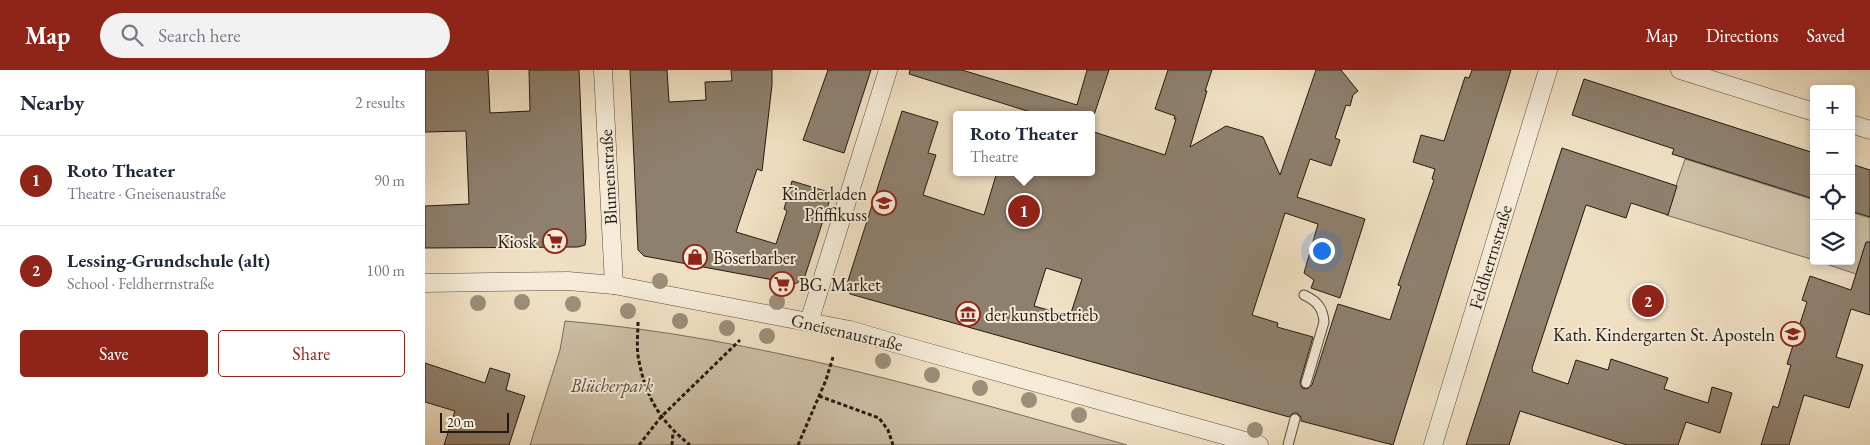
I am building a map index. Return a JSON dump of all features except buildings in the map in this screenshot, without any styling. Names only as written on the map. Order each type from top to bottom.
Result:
[{"type":"street","name":"Blumenstraße","points":[[603,70],[614,285]]},
{"type":"street","points":[[809,322],[888,70]]},
{"type":"street","name":"Feldherrnstraße","points":[[1433,445],[1547,70]]},
{"type":"street","points":[[1680,70],[1810,111]]},
{"type":"street","points":[[1855,125],[1870,130]]},
{"type":"street","name":"Gneisenaustraße","points":[[425,282],[568,281],[614,285],[809,322],[885,340],[1259,445]]},
{"type":"lane","points":[[1304,295],[1317,303],[1323,314],[1324,322],[1306,383]]},
{"type":"lane","points":[[1288,445],[1295,419]]},
{"type":"path","points":[[638,322],[638,360],[644,382],[657,412],[673,431],[690,445]]},
{"type":"path","points":[[639,445],[661,417],[740,340]]},
{"type":"path","points":[[798,445],[833,358]]},
{"type":"path","points":[[819,396],[879,418],[888,430],[893,445]]},
{"type":"path","points":[[672,445],[673,431]]},
{"type":"green space","points":[[1685,159],[1810,199],[1810,259],[1666,215]]},
{"type":"green space","points":[[1855,213],[1870,218],[1870,244],[1866,243],[1856,274],[1829,265],[1855,265]]},
{"type":"green space","name":"Blücherpark","points":[[565,321],[637,329],[708,340],[849,369],[1127,445],[530,445],[560,350]]},
{"type":"place","name":"Kinderladen Pfiffikuss","points":[[884,203]]},
{"type":"place","name":"Roto Theater","points":[[1024,211]]},
{"type":"place","name":"Kiosk","points":[[555,241]]},
{"type":"place","name":"Böserbarber","points":[[695,257]]},
{"type":"place","name":"BG. Market","points":[[782,284]]},
{"type":"place","name":"Lessing-Grundschule (alt)","points":[[1648,301]]},
{"type":"place","name":"der kunstbetrieb","points":[[968,314]]},
{"type":"place","name":"Kath. Kindergarten St. Aposteln","points":[[1793,334]]}]
